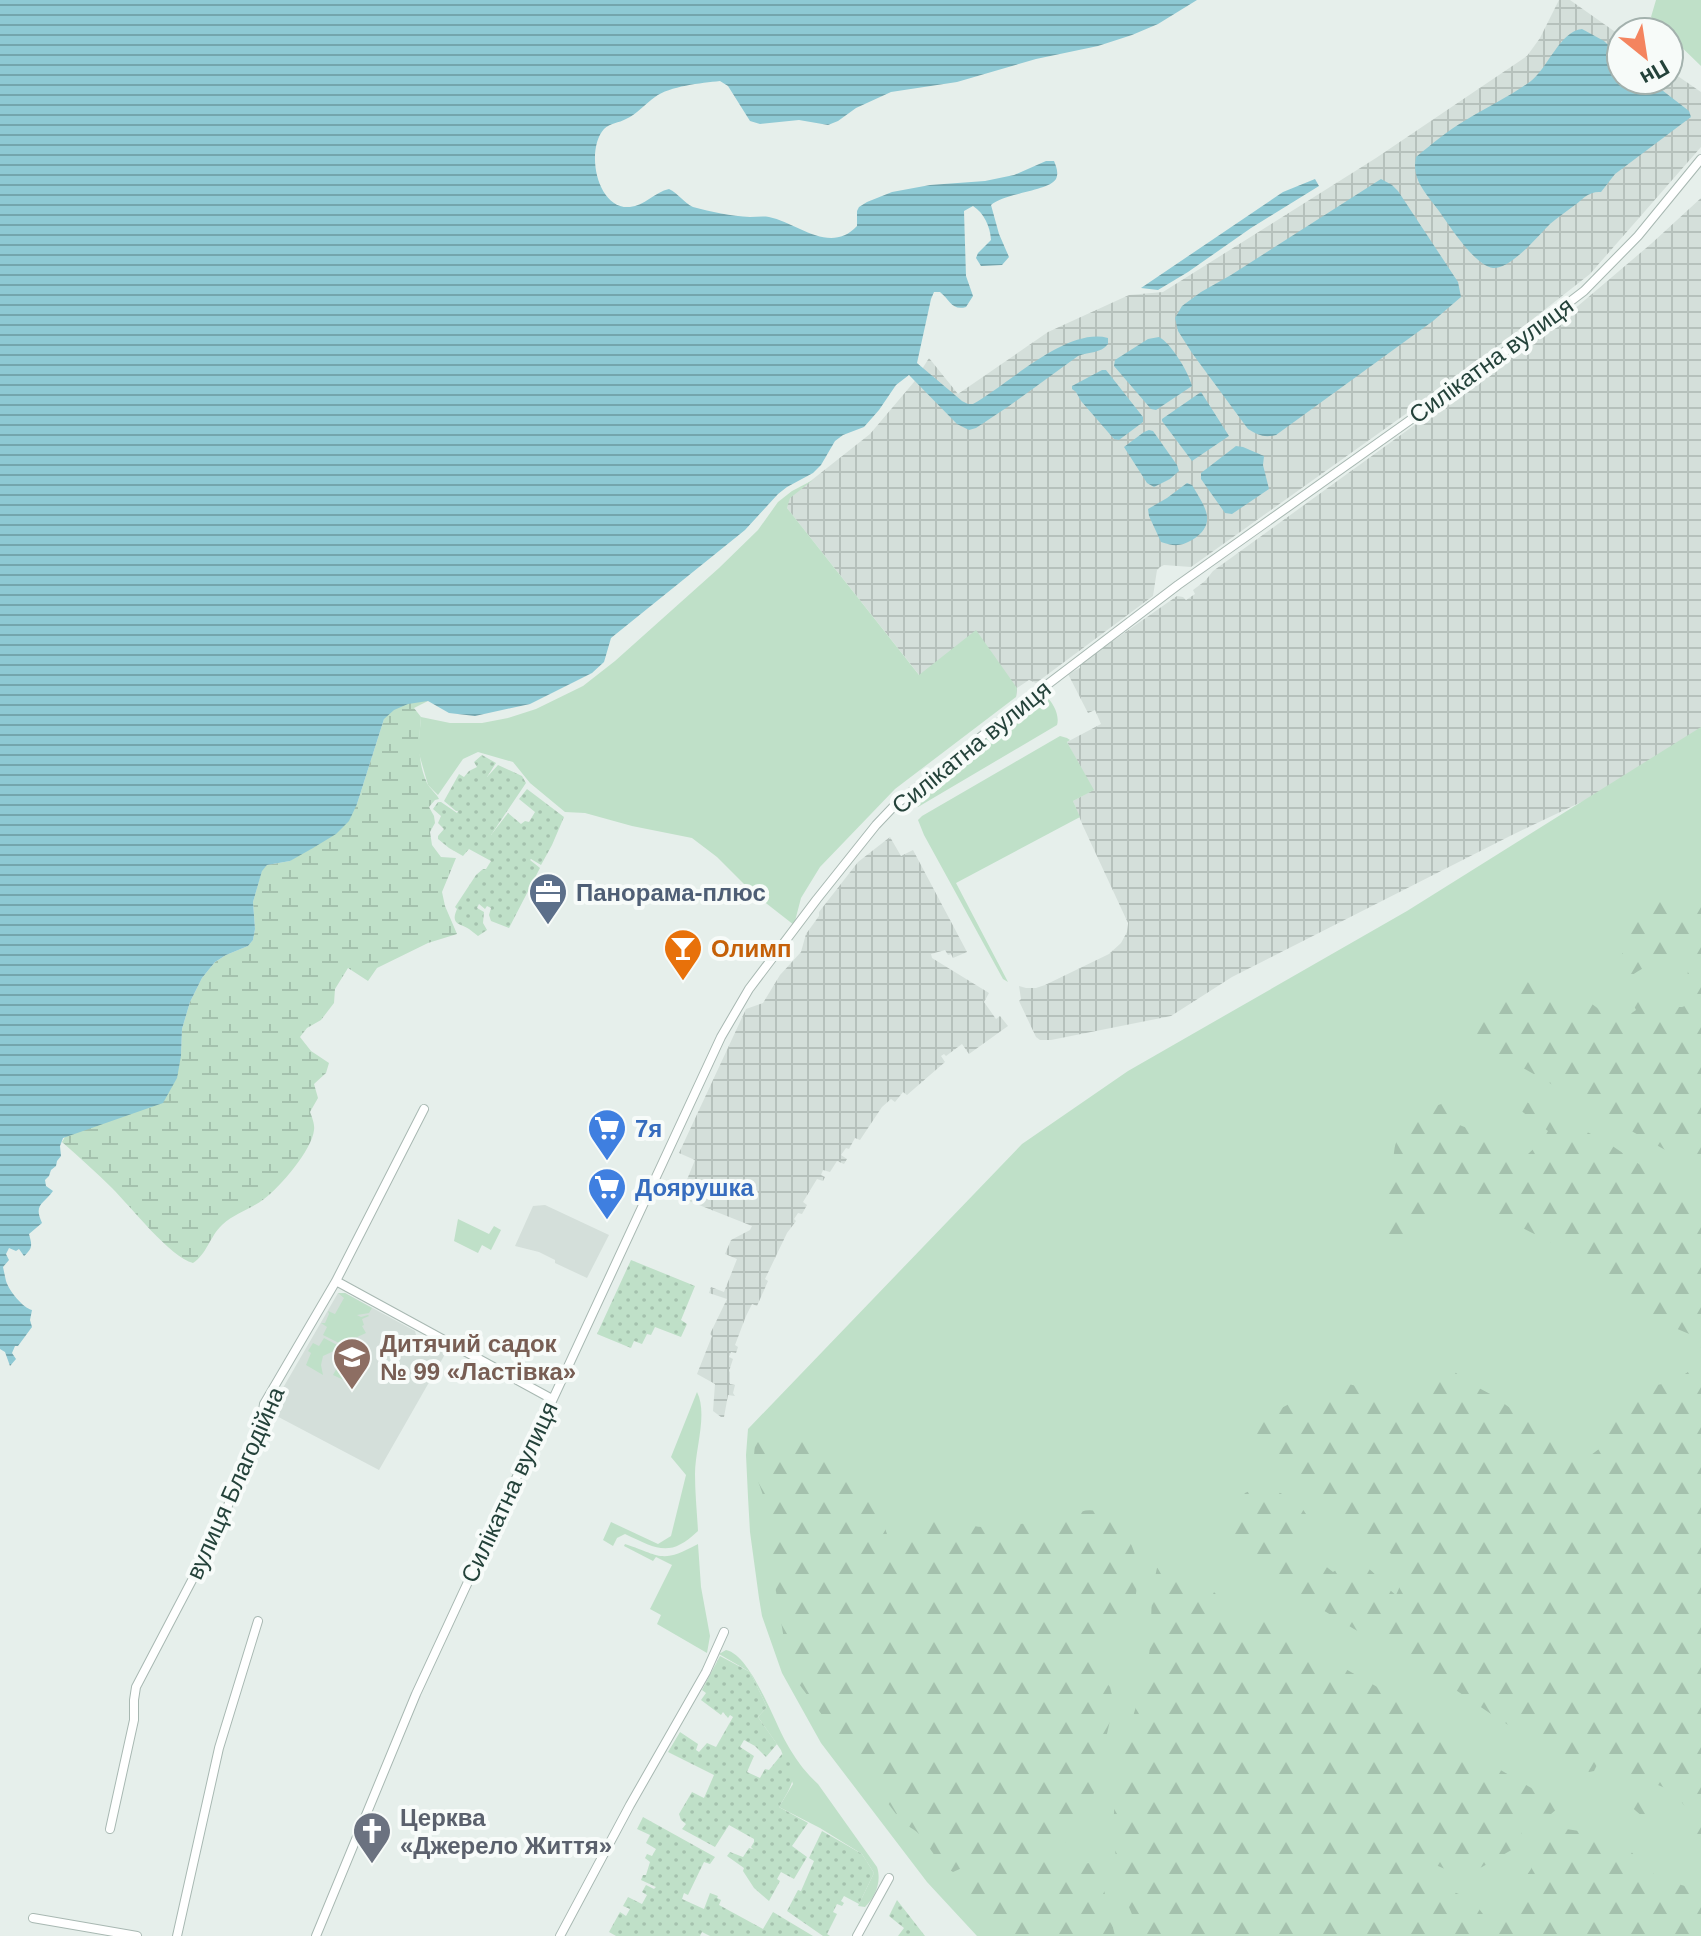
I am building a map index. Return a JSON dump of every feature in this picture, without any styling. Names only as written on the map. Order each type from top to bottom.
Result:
[{"type":"street","name":"Силікатна вулиця","points":[[316,1936],[416,1694],[721,1037],[749,989],[817,899],[895,805],[1031,697],[1178,585],[1475,374],[1584,291],[1638,236],[1701,159]]},
{"type":"street","name":"вулиця Благодійна","points":[[110,1829],[134,1720],[136,1687],[221,1525],[260,1430],[264,1404],[336,1281],[424,1109]]},
{"type":"street","points":[[336,1281],[552,1399]]},
{"type":"street","points":[[177,1936],[219,1748],[258,1621]]},
{"type":"street","points":[[560,1936],[706,1672],[724,1632]]},
{"type":"street","points":[[857,1936],[889,1878]]},
{"type":"street","points":[[33,1918],[137,1936]]},
{"type":"shaded area","points":[[1559,0],[1570,0],[1605,25],[1605,96],[1685,96],[1685,81],[1701,92],[1701,147],[1590,274],[1473,366],[1191,567],[1160,567],[1153,596],[1036,683],[1029,680],[1017,688],[1016,697],[920,676],[787,508],[789,498],[870,434],[914,382],[929,358],[958,394],[1048,332],[1129,295],[1163,292],[1376,158],[1527,56]]},
{"type":"shaded area","points":[[1701,198],[1701,745],[1512,835],[1232,977],[1171,1016],[1051,1040],[1036,1037],[1019,1001],[1019,986],[1036,988],[1045,985],[1109,954],[1121,943],[1128,923],[1073,801],[1093,790],[1067,742],[1101,724],[1095,710],[1088,713],[1068,674],[1177,596],[1186,600],[1195,594],[1193,590],[1213,571],[1572,311]]},
{"type":"shaded area","points":[[890,837],[901,856],[913,850],[967,952],[953,958],[945,950],[931,954],[932,958],[989,993],[984,1002],[996,1019],[1000,1016],[1008,1026],[969,1054],[962,1044],[946,1056],[941,1056],[945,1062],[907,1095],[903,1092],[895,1102],[891,1099],[882,1107],[860,1140],[855,1138],[841,1155],[847,1159],[844,1164],[837,1161],[830,1172],[823,1170],[823,1181],[817,1179],[803,1202],[807,1205],[802,1214],[798,1213],[787,1233],[765,1279],[768,1281],[757,1306],[752,1304],[746,1316],[735,1345],[738,1347],[736,1353],[731,1352],[730,1384],[735,1385],[735,1396],[728,1395],[724,1417],[721,1417],[713,1411],[715,1384],[697,1374],[712,1336],[710,1334],[727,1299],[709,1293],[711,1287],[724,1292],[737,1259],[725,1254],[731,1240],[752,1226],[689,1201],[695,1187],[686,1182],[695,1160],[679,1153],[746,1009],[763,1003],[780,975],[801,952],[806,934],[819,912],[858,862]]},
{"type":"shaded area","points":[[545,1205],[609,1235],[587,1278],[539,1252],[515,1246],[533,1206]]},
{"type":"shaded area","name":"Дитячий садок № 99 «Ластівка»","points":[[338,1293],[345,1293],[415,1331],[422,1339],[426,1337],[448,1349],[379,1470],[269,1412]]},
{"type":"green space","points":[[1656,0],[1701,0],[1701,66],[1685,50],[1685,16],[1651,16]]},
{"type":"green space","points":[[813,480],[790,498],[787,508],[919,675],[976,630],[1017,688],[1016,697],[895,789],[820,867],[801,898],[794,925],[692,838],[585,813],[565,812],[530,783],[513,762],[478,752],[463,759],[438,795],[428,785],[418,750],[421,717],[450,723],[482,723],[536,709],[583,686],[719,568],[758,530],[778,502]]},
{"type":"green space","points":[[1045,696],[1055,709],[1057,725],[918,807],[911,800],[1039,697]]},
{"type":"green space","points":[[386,698],[428,701],[414,708],[421,717],[420,759],[427,783],[439,799],[429,807],[435,823],[430,832],[432,845],[441,857],[456,858],[442,892],[457,934],[428,943],[377,968],[368,981],[348,968],[335,989],[334,1003],[321,1020],[307,1028],[300,1037],[311,1051],[329,1063],[326,1073],[314,1084],[318,1098],[310,1112],[314,1128],[308,1148],[271,1193],[222,1225],[193,1263],[162,1242],[112,1188],[62,1142],[181,1056],[182,1029],[190,1002],[202,978],[215,962],[248,946],[253,940],[253,902],[262,870],[267,865],[290,861],[357,804],[384,719]]},
{"type":"green space","points":[[1701,727],[1701,1936],[977,1936],[927,1882],[821,1743],[782,1673],[762,1616],[759,1598],[750,1532],[746,1455],[748,1429],[1022,1144],[1128,1071],[1407,911]]},
{"type":"green space","points":[[1060,736],[1070,740],[1067,742],[1094,790],[1073,801],[1080,817],[956,883],[1008,982],[1003,979],[918,820]]},
{"type":"green space","points":[[482,755],[496,763],[487,777],[498,765],[522,776],[526,783],[491,835],[508,813],[521,824],[529,822],[535,812],[519,799],[527,789],[564,817],[541,865],[530,860],[540,868],[509,928],[491,921],[491,908],[487,906],[485,909],[479,904],[477,908],[484,912],[483,923],[487,930],[478,936],[455,921],[455,907],[476,875],[486,869],[491,861],[469,849],[463,856],[438,839],[444,829],[438,823],[441,816],[433,809],[441,802],[457,813],[444,801],[459,774],[464,777],[477,767],[474,762]]},
{"type":"green space","points":[[1701,885],[1701,1170],[1577,1096],[1481,1044],[1466,1029],[1490,996],[1519,978],[1554,994],[1571,1006],[1580,999],[1588,1002],[1612,1018],[1626,1016],[1636,1010],[1631,993],[1634,991],[1650,993],[1669,1007],[1694,1003],[1697,999],[1686,985],[1689,954],[1660,959],[1621,981],[1606,978],[1601,968],[1622,954],[1632,939],[1627,924],[1632,912],[1656,898],[1683,899]]},
{"type":"green space","points":[[1517,1100],[1525,1101],[1605,1141],[1701,1199],[1701,1348],[1694,1336],[1637,1312],[1569,1254],[1507,1220],[1461,1189],[1446,1197],[1411,1245],[1392,1249],[1383,1244],[1380,1234],[1387,1203],[1382,1179],[1392,1163],[1396,1142],[1403,1132],[1436,1106],[1453,1102],[1460,1105],[1455,1119],[1457,1124],[1492,1138],[1513,1155],[1528,1154],[1548,1131],[1516,1107]]},
{"type":"green space","points":[[458,1219],[489,1234],[494,1226],[501,1230],[491,1250],[482,1245],[478,1253],[454,1241]]},
{"type":"green space","points":[[631,1260],[695,1286],[681,1320],[687,1324],[681,1337],[655,1327],[642,1344],[634,1341],[631,1348],[597,1334]]},
{"type":"green space","points":[[338,1293],[345,1293],[372,1308],[369,1313],[357,1315],[369,1316],[362,1319],[366,1333],[343,1345],[323,1335],[327,1327],[321,1323],[325,1323],[328,1311],[335,1314],[344,1298]]},
{"type":"green space","points":[[324,1338],[341,1347],[323,1356],[323,1375],[306,1365],[313,1343],[319,1346]]},
{"type":"green space","points":[[346,1351],[359,1358],[348,1382],[333,1375]]},
{"type":"green space","points":[[1701,1359],[1701,1440],[1695,1448],[1701,1461],[1701,1847],[1691,1815],[1670,1791],[1656,1784],[1643,1785],[1653,1801],[1669,1811],[1660,1819],[1645,1817],[1631,1806],[1616,1775],[1606,1766],[1598,1763],[1594,1771],[1589,1772],[1521,1733],[1413,1661],[1308,1601],[1264,1567],[1217,1537],[1206,1525],[1208,1519],[1220,1516],[1238,1525],[1247,1516],[1245,1493],[1271,1489],[1296,1503],[1308,1517],[1308,1533],[1297,1544],[1283,1551],[1290,1561],[1298,1564],[1319,1561],[1333,1572],[1346,1561],[1354,1560],[1368,1567],[1396,1595],[1402,1577],[1398,1559],[1324,1504],[1293,1472],[1253,1452],[1250,1434],[1265,1420],[1298,1401],[1319,1416],[1330,1395],[1344,1384],[1362,1388],[1386,1408],[1394,1407],[1409,1399],[1446,1364],[1464,1380],[1555,1433],[1587,1458],[1603,1446],[1620,1401],[1625,1396],[1678,1378]]},
{"type":"green space","points":[[697,1392],[701,1411],[695,1474],[698,1531],[671,1548],[655,1547],[625,1534],[617,1538],[613,1546],[603,1540],[611,1522],[658,1544],[671,1536],[686,1475],[671,1457]]},
{"type":"green space","points":[[765,1435],[824,1442],[835,1465],[879,1511],[891,1540],[905,1537],[900,1519],[910,1515],[931,1515],[973,1526],[992,1527],[1047,1524],[1091,1510],[1106,1516],[1128,1539],[1135,1554],[1137,1570],[1133,1613],[1123,1630],[1108,1622],[1096,1632],[1102,1661],[1098,1673],[1110,1687],[1113,1699],[1092,1801],[1080,1807],[1081,1829],[1060,1847],[1053,1865],[1055,1879],[1063,1878],[1076,1866],[1089,1863],[1095,1866],[1115,1936],[1010,1936],[971,1894],[965,1869],[953,1872],[948,1869],[921,1836],[899,1818],[796,1680],[785,1645],[763,1495],[753,1467],[755,1444]]},
{"type":"green space","points":[[625,1544],[654,1555],[668,1556],[698,1544],[701,1587],[710,1636],[707,1653],[657,1624],[661,1615],[650,1609],[672,1565],[656,1557],[653,1561]]},
{"type":"green space","points":[[1165,1565],[1189,1572],[1203,1582],[1221,1600],[1234,1623],[1239,1624],[1257,1616],[1278,1624],[1342,1667],[1388,1693],[1473,1754],[1559,1804],[1551,1814],[1526,1813],[1520,1845],[1482,1867],[1459,1875],[1438,1866],[1415,1863],[1416,1873],[1429,1883],[1469,1899],[1483,1914],[1492,1914],[1504,1909],[1531,1869],[1537,1836],[1546,1829],[1554,1827],[1610,1836],[1626,1846],[1659,1878],[1701,1891],[1701,1936],[1142,1936],[1117,1866],[1115,1795],[1148,1662],[1155,1577],[1157,1568]]},
{"type":"green space","points":[[726,1650],[735,1655],[750,1672],[719,1654]]},
{"type":"green space","points":[[720,1656],[750,1672],[767,1707],[758,1717],[777,1744],[766,1757],[744,1740],[740,1747],[754,1756],[747,1772],[760,1778],[782,1754],[792,1767],[793,1774],[779,1807],[808,1823],[792,1846],[807,1857],[794,1879],[781,1872],[777,1879],[780,1881],[769,1901],[754,1888],[744,1868],[727,1856],[730,1852],[743,1857],[749,1848],[753,1849],[754,1839],[729,1825],[715,1847],[682,1829],[686,1824],[679,1814],[692,1792],[704,1798],[714,1775],[668,1752],[680,1732],[698,1744],[696,1750],[699,1752],[707,1743],[716,1747],[733,1717],[730,1715],[728,1718],[723,1712],[721,1715],[701,1700],[706,1693],[702,1690]]},
{"type":"green space","points":[[750,1672],[794,1755],[877,1867],[877,1889],[865,1907],[858,1906],[874,1873],[862,1854],[779,1807],[793,1784],[781,1750],[758,1717],[767,1707]]},
{"type":"green space","points":[[643,1817],[715,1857],[710,1864],[704,1862],[688,1895],[684,1893],[682,1899],[704,1909],[710,1893],[721,1900],[719,1905],[763,1929],[773,1912],[813,1936],[710,1936],[702,1932],[700,1936],[616,1936],[609,1932],[620,1912],[626,1916],[630,1909],[623,1906],[628,1897],[642,1904],[647,1895],[642,1892],[646,1885],[656,1887],[641,1880],[650,1862],[645,1858],[647,1854],[652,1856],[656,1849],[646,1843],[650,1835],[637,1829]]},
{"type":"green space","points":[[822,1831],[862,1854],[874,1873],[859,1904],[844,1896],[842,1906],[837,1904],[833,1912],[837,1914],[827,1934],[830,1936],[823,1936],[787,1911],[798,1890],[801,1891],[814,1861],[809,1858]]},
{"type":"green space","points":[[897,1900],[925,1936],[898,1936],[904,1928],[889,1916]]},
{"type":"water","points":[[0,0],[1197,0],[1158,24],[1132,35],[957,82],[891,92],[828,125],[799,120],[760,124],[750,121],[728,86],[720,81],[661,93],[630,117],[604,129],[595,150],[595,164],[602,189],[609,199],[619,205],[635,206],[669,189],[693,207],[736,216],[769,217],[814,235],[836,238],[857,226],[859,207],[892,192],[930,185],[985,181],[1054,161],[1057,174],[1052,183],[991,205],[1009,257],[1002,265],[981,266],[976,258],[991,240],[989,230],[977,209],[973,206],[964,211],[966,276],[973,296],[966,307],[957,307],[940,292],[934,292],[917,363],[962,401],[973,404],[1038,360],[1074,341],[1092,337],[1108,338],[1108,344],[1098,351],[1078,356],[1009,406],[969,430],[957,424],[909,375],[896,385],[864,427],[835,441],[813,473],[778,494],[745,530],[611,638],[604,662],[592,673],[530,704],[475,716],[449,713],[428,701],[408,704],[384,719],[349,821],[336,834],[313,848],[290,861],[267,865],[262,871],[253,902],[253,940],[248,946],[215,962],[202,978],[190,1002],[182,1029],[177,1078],[163,1103],[63,1138],[61,1156],[45,1180],[46,1186],[53,1191],[39,1208],[42,1223],[29,1234],[30,1248],[24,1256],[19,1249],[9,1248],[6,1254],[9,1260],[3,1267],[8,1285],[21,1303],[32,1310],[32,1327],[15,1346],[12,1353],[16,1359],[10,1366],[5,1352],[0,1349]]},
{"type":"water","points":[[1582,29],[1605,42],[1605,96],[1670,96],[1689,111],[1691,117],[1615,174],[1601,192],[1587,196],[1553,221],[1516,258],[1500,267],[1486,266],[1463,244],[1425,193],[1416,173],[1416,157],[1453,128],[1531,81],[1574,31]]},
{"type":"water","points":[[1315,179],[1319,186],[1188,272],[1158,290],[1141,288],[1283,192]]},
{"type":"water","points":[[1381,179],[1398,191],[1458,282],[1461,297],[1433,321],[1276,435],[1255,433],[1248,429],[1192,353],[1178,331],[1175,318],[1182,306],[1201,292]]},
{"type":"water","points":[[1159,337],[1179,359],[1192,386],[1156,410],[1151,409],[1114,366],[1115,360],[1148,339]]},
{"type":"water","points":[[1106,370],[1143,417],[1143,422],[1119,440],[1114,439],[1072,389],[1072,386]]},
{"type":"water","points":[[1201,392],[1229,436],[1192,461],[1162,419]]},
{"type":"water","points":[[1149,430],[1153,431],[1179,471],[1154,487],[1147,483],[1124,447]]},
{"type":"water","points":[[1236,446],[1264,456],[1269,489],[1232,514],[1225,513],[1201,479],[1201,473]]},
{"type":"water","points":[[1187,483],[1192,485],[1207,514],[1205,527],[1184,544],[1161,542],[1148,509]]},
{"type":"place","name":"Панорама-плюс","points":[[548,926]]},
{"type":"place","name":"Олимп","points":[[683,982]]},
{"type":"place","name":"7я","points":[[607,1162]]},
{"type":"place","name":"Доярушка","points":[[607,1221]]},
{"type":"place","name":"Дитячий садок № 99 «Ластівка»","points":[[352,1391]]},
{"type":"place","name":"Церква «Джерело Життя»","points":[[372,1865]]}]
